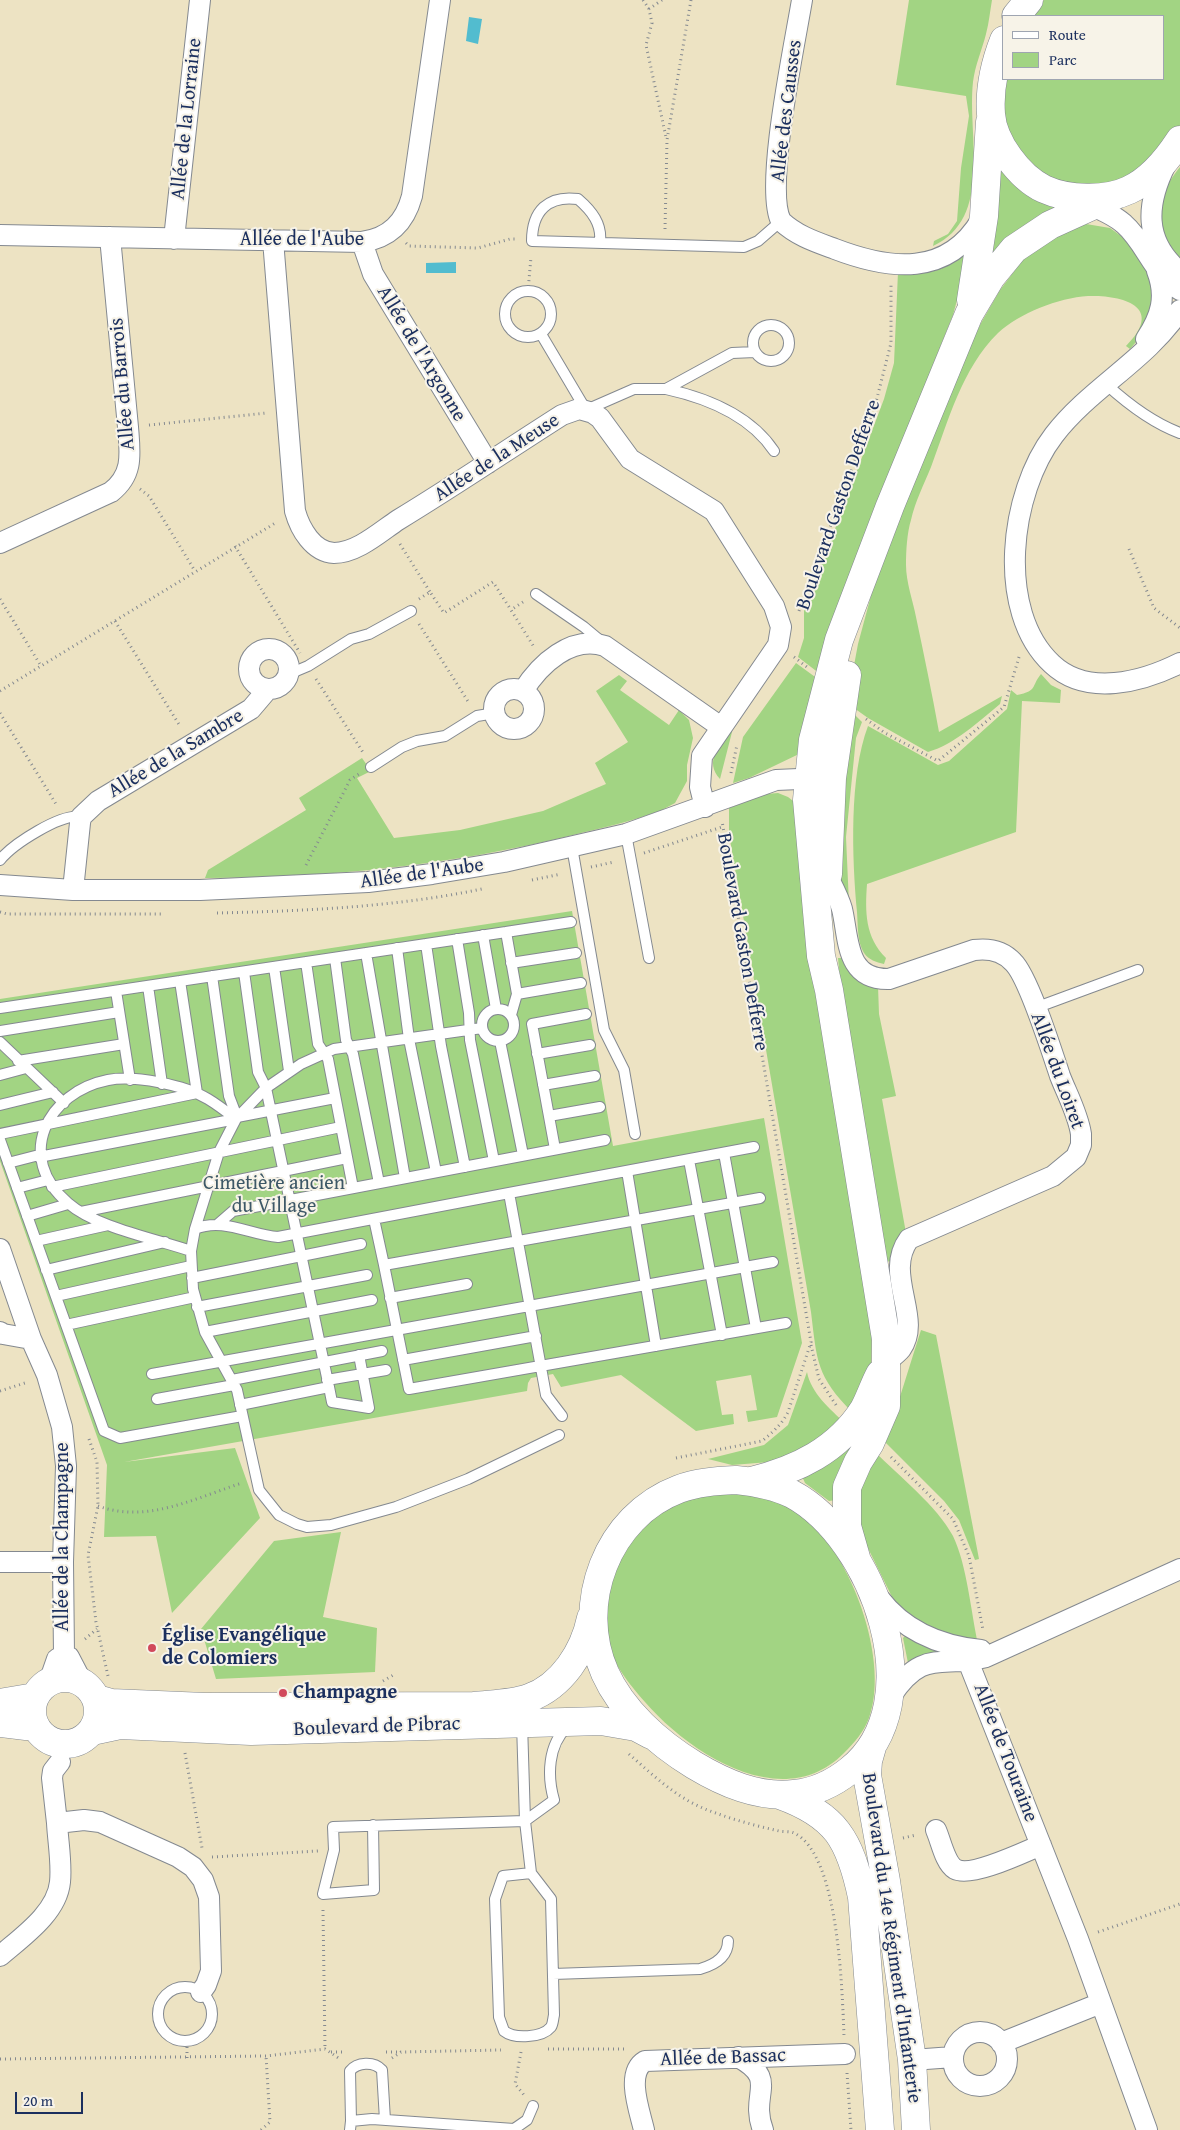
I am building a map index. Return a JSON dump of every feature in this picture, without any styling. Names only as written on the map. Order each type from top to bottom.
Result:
[{"type":"street","name":"Allée de la Lorraine","points":[[174,239],[200,0]]},
{"type":"street","name":"Allée de l'Aube","points":[[0,235],[362,242],[379,238],[394,230],[406,215],[412,196],[440,0]]},
{"type":"street","name":"Allée des Causses","points":[[781,221],[776,199],[777,156],[802,0]]},
{"type":"street","points":[[969,314],[984,216],[992,83],[997,58],[1002,45]]},
{"type":"street","points":[[991,115],[1006,152],[1022,172],[1044,189],[1067,196],[1086,197],[1104,201],[1124,224],[1172,270]]},
{"type":"street","points":[[830,990],[828,877],[820,778],[813,740],[839,640],[890,506],[969,314],[991,277],[1014,249],[1050,225],[1143,182],[1177,145]]},
{"type":"street","points":[[1177,145],[1158,181],[1150,207],[1150,217],[1155,239],[1172,270],[1172,284],[1180,290]]},
{"type":"street","points":[[781,221],[808,239],[861,259],[891,264],[932,262],[950,254],[966,242],[984,216]]},
{"type":"street","name":"Allée du Barrois","points":[[0,543],[111,492],[125,478],[130,464],[128,428],[110,237]]},
{"type":"street","name":"Allée de la Meuse","points":[[273,240],[295,511],[300,525],[310,540],[322,550],[330,552],[344,551],[358,546],[571,410],[586,410],[600,418],[630,459],[714,511],[778,613],[781,633],[774,653],[707,748],[700,762],[700,787],[705,807]]},
{"type":"street","name":"Allée de l'Argonne","points":[[362,242],[373,274],[488,463]]},
{"type":"street","points":[[1130,364],[1154,328],[1172,270]]},
{"type":"street","points":[[1180,310],[1161,336],[1054,435],[1030,480],[1017,536],[1014,575],[1018,604],[1033,642],[1053,666],[1088,682],[1113,684],[1128,682],[1158,673],[1180,663]]},
{"type":"street","points":[[523,691],[534,672],[544,664],[580,643],[594,642],[605,646],[722,727]]},
{"type":"street","name":"Allée de la Sambre","points":[[73,818],[251,709],[268,689],[282,685],[289,674],[288,660],[279,650],[266,648],[259,651],[250,660],[249,674],[256,685],[268,689]]},
{"type":"street","points":[[511,689],[523,691],[529,695],[534,707],[531,720],[527,725],[514,729],[507,728],[497,719],[486,714],[505,691],[511,689]]},
{"type":"street","name":"Allée de l'Aube","points":[[0,885],[73,890],[200,890],[368,882],[432,874],[572,847],[626,834],[776,780],[820,778]]},
{"type":"street","points":[[820,778],[808,809],[821,956],[830,990],[883,1317],[886,1362],[886,1406],[870,1443],[858,1462],[847,1487],[848,1526],[857,1561]]},
{"type":"street","points":[[73,818],[77,838],[73,890]]},
{"type":"street","name":"Allée du Loiret","points":[[828,877],[842,906],[852,960],[866,973],[881,979],[889,979],[974,950],[992,950],[1006,955],[1018,967],[1080,1128],[1082,1139],[1079,1152],[1071,1162],[1053,1176],[909,1239],[902,1250],[898,1264],[906,1316],[906,1334],[902,1347],[886,1362]]},
{"type":"street","name":"Allée de la Champagne","points":[[0,1249],[47,1376],[62,1427],[66,1466],[63,1562],[72,1650],[69,1657],[96,1689]]},
{"type":"street","points":[[0,1332],[32,1339]]},
{"type":"street","points":[[749,1481],[799,1466],[832,1446],[865,1408],[886,1362]]},
{"type":"street","points":[[722,1481],[749,1481],[779,1489],[806,1503],[832,1525],[857,1561],[870,1587],[888,1651],[891,1696],[886,1720],[872,1747],[853,1768],[832,1782],[808,1792],[779,1794],[755,1792],[727,1782],[690,1762],[658,1739],[630,1711],[606,1675],[595,1640],[593,1610],[596,1586],[610,1550],[626,1527],[648,1507],[678,1489],[722,1481]]},
{"type":"street","points":[[0,1562],[63,1562]]},
{"type":"street","points":[[891,1696],[902,1679],[914,1670],[931,1662],[968,1660],[1000,1651],[1180,1569]]},
{"type":"street","points":[[870,1587],[899,1620],[919,1633],[962,1648],[1000,1651]]},
{"type":"street","name":"Boulevard de Pibrac","points":[[92,1731],[120,1725],[250,1731],[475,1723],[525,1711],[569,1667],[587,1638],[593,1610]]},
{"type":"street","name":"Allée de la Champagne","points":[[39,1701],[57,1659],[72,1650]]},
{"type":"street","name":"Allée de Touraine","points":[[968,1660],[1078,1939],[1147,2130]]},
{"type":"street","points":[[0,1723],[26,1726],[39,1701],[59,1678],[71,1678],[96,1689],[98,1715],[92,1731],[85,1738],[64,1744],[53,1742],[42,1735],[39,1701]]},
{"type":"street","name":"Boulevard de Pibrac","points":[[96,1689],[111,1703],[204,1707],[474,1706],[525,1711],[572,1723],[601,1721],[618,1723],[636,1727],[658,1739]]},
{"type":"street","points":[[0,1703],[39,1701]]},
{"type":"street","name":"Boulevard du 14e Régiment d'Infanterie","points":[[872,1747],[867,1775],[886,1881],[912,2060],[916,2130]]},
{"type":"street","points":[[0,1956],[48,1911],[56,1897],[61,1880],[56,1770]]},
{"type":"street","name":"Boulevard du 14e Régiment d'Infanterie","points":[[779,1794],[822,1815],[834,1828],[853,1860],[862,1897],[880,2130]]},
{"type":"street","points":[[57,1823],[84,1820],[100,1822],[178,1857],[193,1866],[203,1880],[209,1897],[211,1971],[202,1992]]},
{"type":"street","name":"Allée de Touraine","points":[[936,1830],[951,1865],[963,1872],[975,1870],[1041,1845]]},
{"type":"street","points":[[1002,2043],[1101,2003]]},
{"type":"street","points":[[983,2032],[996,2037],[1002,2043],[1006,2055],[1005,2069],[990,2084],[977,2086],[964,2081],[955,2070],[953,2057],[958,2044],[969,2034],[983,2032]]},
{"type":"street","name":"Allée de Bassac","points":[[644,2130],[636,2093],[635,2074],[641,2063],[654,2059],[845,2054]]},
{"type":"street","points":[[738,2057],[749,2063],[760,2074],[762,2080],[758,2113],[763,2130]]},
{"type":"street","points":[[912,2060],[953,2057]]},
{"type":"lane","points":[[600,242],[602,231],[592,213],[578,199],[556,199],[539,212],[532,229],[532,240],[744,247],[758,241],[781,221]]},
{"type":"lane","points":[[528,291],[542,296],[550,308],[550,322],[541,334],[534,337],[518,335],[512,331],[506,317],[509,302],[514,296],[528,291]]},
{"type":"lane","points":[[541,334],[586,410],[634,389],[666,389],[723,408],[742,418],[766,440],[774,451]]},
{"type":"lane","points":[[666,389],[732,353],[755,352]]},
{"type":"lane","points":[[1107,385],[1123,400],[1152,419],[1180,433]]},
{"type":"lane","points":[[536,594],[584,627],[605,646]]},
{"type":"lane","name":"Allée de la Sambre","points":[[289,674],[308,666],[351,638],[369,634],[411,611]]},
{"type":"lane","points":[[371,767],[402,747],[417,741],[446,736],[486,714]]},
{"type":"lane","name":"Allée de la Sambre","points":[[0,860],[7,852],[73,818]]},
{"type":"lane","points":[[626,834],[649,958]]},
{"type":"lane","points":[[572,847],[604,1030],[624,1070],[635,1134]]},
{"type":"lane","points":[[0,1008],[571,922]]},
{"type":"lane","points":[[506,932],[517,994],[513,1018],[511,1036],[500,1041],[490,1040],[485,1035],[482,1028],[485,1015],[496,1009],[506,1010],[513,1018],[532,1024],[586,1014]]},
{"type":"lane","points":[[483,935],[496,1009]]},
{"type":"lane","points":[[457,939],[469,1012],[470,1030],[494,1161]]},
{"type":"lane","points":[[426,944],[439,1034],[465,1166]]},
{"type":"lane","points":[[397,948],[409,1039],[436,1172]]},
{"type":"lane","points":[[366,953],[380,1043],[405,1178]]},
{"type":"lane","points":[[511,963],[576,953]]},
{"type":"lane","points":[[335,958],[346,1040],[353,1054],[379,1183]]},
{"type":"lane","points":[[306,962],[318,1044],[328,1059],[353,1188]]},
{"type":"lane","points":[[274,967],[289,1072]]},
{"type":"lane","points":[[1035,1008],[1138,970]]},
{"type":"lane","points":[[244,972],[258,1072],[266,1088],[332,1402],[369,1408],[359,1355]]},
{"type":"lane","points":[[212,976],[229,1096],[237,1118]]},
{"type":"lane","points":[[180,981],[197,1094]]},
{"type":"lane","points":[[517,994],[581,983]]},
{"type":"lane","points":[[148,986],[162,1084]]},
{"type":"lane","points":[[116,991],[130,1080]]},
{"type":"lane","points":[[0,1031],[119,1012]]},
{"type":"lane","points":[[532,1024],[556,1149]]},
{"type":"lane","points":[[482,1028],[350,1047],[324,1053],[289,1072],[266,1088],[237,1118],[219,1152],[207,1186],[191,1251],[192,1278],[196,1302],[205,1332],[233,1383],[240,1405],[255,1479],[266,1501],[288,1521],[307,1527],[331,1525],[396,1508],[443,1490],[559,1435]]},
{"type":"lane","points":[[500,1041],[523,1156]]},
{"type":"lane","points":[[18,1061],[124,1044]]},
{"type":"lane","points":[[1,1045],[64,1103]]},
{"type":"lane","points":[[537,1054],[590,1045]]},
{"type":"lane","points":[[0,1075],[26,1068]]},
{"type":"lane","points":[[543,1085],[595,1076]]},
{"type":"lane","points":[[191,1251],[109,1224],[68,1204],[50,1183],[39,1156],[46,1126],[64,1103],[75,1093],[93,1084],[110,1080],[130,1080],[162,1084],[197,1094],[237,1118]]},
{"type":"lane","points":[[0,1105],[53,1092]]},
{"type":"lane","points":[[0,1134],[197,1094]]},
{"type":"lane","points":[[8,1162],[335,1098]]},
{"type":"lane","points":[[549,1116],[600,1108]]},
{"type":"lane","points":[[17,1188],[219,1152],[341,1127]]},
{"type":"lane","points":[[0,1140],[104,1431],[114,1437],[242,1416]]},
{"type":"lane","points":[[218,1224],[233,1211],[605,1140]]},
{"type":"lane","points":[[195,1229],[205,1225],[218,1224],[265,1236],[278,1237],[754,1148]]},
{"type":"lane","points":[[724,1153],[756,1328]]},
{"type":"lane","points":[[81,1212],[347,1158]]},
{"type":"lane","points":[[689,1160],[722,1335]]},
{"type":"lane","points":[[627,1171],[656,1346]]},
{"type":"lane","points":[[509,1193],[549,1401],[562,1416]]},
{"type":"lane","points":[[384,1265],[760,1198]]},
{"type":"lane","points":[[27,1216],[68,1204]]},
{"type":"lane","points":[[374,1219],[409,1390],[786,1323]]},
{"type":"lane","points":[[36,1242],[109,1224]]},
{"type":"lane","points":[[46,1270],[165,1242]]},
{"type":"lane","points":[[192,1278],[361,1244]]},
{"type":"lane","points":[[152,1374],[773,1262]]},
{"type":"lane","points":[[56,1296],[191,1266]]},
{"type":"lane","points":[[66,1325],[367,1275]]},
{"type":"lane","points":[[390,1298],[467,1284]]},
{"type":"lane","points":[[205,1332],[372,1300]]},
{"type":"lane","points":[[403,1360],[536,1336]]},
{"type":"lane","points":[[157,1399],[382,1351]]},
{"type":"lane","points":[[240,1405],[386,1370]]},
{"type":"lane","points":[[525,1711],[525,1821],[531,1873],[551,1899],[552,2024],[541,2033],[527,2035],[508,2034],[500,2022],[495,1899],[502,1876],[531,1873]]},
{"type":"lane","points":[[373,1825],[374,1890],[323,1894],[334,1850],[333,1827],[373,1825],[525,1821],[554,1800],[551,1781],[551,1757],[558,1738],[572,1723]]},
{"type":"lane","points":[[553,1974],[700,1969],[715,1964],[723,1957],[728,1947],[728,1941]]},
{"type":"lane","points":[[183,1987],[202,1992],[208,1999],[213,2017],[204,2034],[187,2042],[177,2041],[162,2030],[158,2021],[160,2002],[166,1994],[183,1987]]},
{"type":"lane","points":[[385,2120],[383,2078],[380,2068],[372,2064],[359,2065],[352,2068],[349,2080],[350,2125],[385,2120],[514,2129],[527,2120],[532,2106]]},
{"type":"path","points":[[643,0],[652,23],[646,45],[667,140]]},
{"type":"path","points":[[648,9],[662,0]]},
{"type":"path","points":[[664,244],[667,140],[691,0]]},
{"type":"path","points":[[394,230],[409,246],[478,248],[510,239],[532,240],[528,291]]},
{"type":"path","name":"Boulevard Gaston Defferre","points":[[799,619],[799,609],[875,406],[891,343],[891,282]]},
{"type":"path","points":[[128,428],[286,411]]},
{"type":"path","points":[[125,478],[149,496],[195,571]]},
{"type":"path","points":[[0,691],[295,511]]},
{"type":"path","points":[[389,526],[444,612],[493,582],[544,664]]},
{"type":"path","points":[[235,546],[371,767],[350,780],[294,887]]},
{"type":"path","points":[[1129,549],[1154,608],[1180,628]]},
{"type":"path","points":[[430,592],[408,606],[486,714]]},
{"type":"path","points":[[511,610],[536,594]]},
{"type":"path","points":[[0,599],[41,666]]},
{"type":"path","points":[[115,620],[192,745]]},
{"type":"path","points":[[861,715],[885,732],[938,762],[1004,707],[1016,660],[1033,642]]},
{"type":"path","points":[[788,664],[795,650]]},
{"type":"path","points":[[793,656],[808,668]]},
{"type":"path","points":[[0,713],[73,818]]},
{"type":"path","points":[[864,729],[868,720]]},
{"type":"path","name":"Boulevard Gaston Defferre","points":[[740,736],[725,799],[722,827],[811,1342],[819,1380],[840,1411]]},
{"type":"path","name":"Boulevard Gaston Defferre","points":[[676,1458],[750,1444],[762,1441],[768,1436],[782,1422],[788,1412],[811,1342]]},
{"type":"path","points":[[888,1455],[953,1519],[969,1556],[984,1636],[995,1639],[1000,1651]]},
{"type":"path","points":[[98,1506],[122,1512],[155,1510],[187,1502],[255,1479]]},
{"type":"path","points":[[96,1622],[96,1689]]},
{"type":"path","points":[[72,1650],[97,1628]]},
{"type":"path","points":[[186,1728],[185,1756],[204,1858],[334,1850]]},
{"type":"path","points":[[627,1751],[660,1782],[686,1800],[712,1812],[794,1833],[806,1842],[817,1857],[829,1891],[840,1973],[851,2130]]},
{"type":"path","points":[[879,1844],[936,1830]]},
{"type":"path","points":[[323,1894],[325,2049]]},
{"type":"path","points":[[1078,1939],[1180,1904]]},
{"type":"path","points":[[527,2035],[521,2050],[515,2084],[532,2106]]},
{"type":"path","points":[[187,2042],[188,2058]]},
{"type":"path","points":[[0,2059],[266,2056],[325,2049],[352,2068]]},
{"type":"path","points":[[261,2130],[270,2122],[266,2056]]},
{"type":"green space","points":[[909,0],[992,0],[987,30],[973,82],[974,174],[971,196],[964,216],[952,233],[933,246],[934,241],[948,234],[957,221],[961,168],[969,116],[966,96],[896,85]]},
{"type":"green space","points":[[1044,0],[1180,0],[1180,125],[1171,140],[1119,185],[1054,184],[1018,154],[1003,116],[1006,80],[1165,80],[1165,15],[1033,15]]},
{"type":"green space","points":[[1001,167],[1059,205],[996,264],[987,249]]},
{"type":"green space","points":[[1180,167],[1180,263],[1163,240],[1158,227],[1157,217],[1160,200],[1164,191]]},
{"type":"green space","points":[[1086,224],[1110,228],[1121,236],[1131,246],[1152,279],[1156,293],[1141,336],[1130,349],[1126,346],[1137,333],[1142,322],[1141,313],[1135,306],[1126,301],[1102,296],[1076,297],[1052,303],[1028,313],[1007,326],[985,347],[965,379],[913,513],[907,542],[906,571],[939,732],[1002,696],[1000,704],[966,732],[948,744],[928,752],[868,718],[847,703],[858,644],[872,592],[951,386],[981,323],[1000,290],[1025,257],[1058,234]]},
{"type":"green space","points":[[971,248],[953,315],[861,544],[824,677],[798,657],[804,638],[804,611],[884,399],[894,363],[898,272],[957,259]]},
{"type":"green space","points":[[796,663],[822,682],[799,754],[749,778],[733,783],[743,737]]},
{"type":"green space","points":[[1041,674],[1051,685],[1061,690],[1060,703],[1022,701],[1016,832],[867,884],[866,904],[870,933],[879,950],[886,958],[884,964],[870,959],[864,953],[859,939],[853,843],[858,769],[868,726],[938,765],[949,761],[1007,709],[1011,690],[1017,695],[1028,692]]},
{"type":"green space","points":[[619,675],[627,681],[620,690],[669,725],[679,710],[689,720],[693,738],[687,765],[687,781],[675,803],[660,811],[573,835],[436,862],[298,876],[205,878],[208,870],[306,810],[299,798],[362,758],[371,771],[357,778],[394,838],[460,830],[543,811],[606,784],[595,763],[628,742],[596,691]]},
{"type":"green space","points":[[853,713],[862,722],[856,738],[846,837],[849,904],[834,874]]},
{"type":"green space","points":[[731,731],[720,779],[715,772],[713,760],[718,748]]},
{"type":"green space","points":[[778,793],[788,797],[797,804],[872,1328],[871,1372],[853,1413],[825,1378],[817,1356],[729,834],[729,808],[766,794]]},
{"type":"green space","name":"Cimetière ancien du Village","points":[[572,911],[613,1146],[764,1118],[802,1343],[777,1417],[748,1422],[746,1411],[757,1410],[751,1375],[716,1381],[722,1415],[733,1414],[734,1424],[696,1431],[621,1375],[561,1387],[553,1374],[531,1378],[527,1391],[124,1462],[235,1448],[260,1518],[172,1613],[156,1536],[104,1537],[107,1465],[0,1161],[0,999]]},
{"type":"green space","points":[[838,958],[843,958],[878,986],[879,1014],[896,1096],[882,1099],[906,1233],[891,1261],[886,1262],[843,1014]]},
{"type":"green space","points":[[921,1330],[936,1335],[979,1559],[975,1560],[959,1520],[944,1501],[885,1442]]},
{"type":"green space","points":[[807,1372],[817,1394],[845,1423],[782,1461],[732,1465],[708,1459],[764,1445],[788,1425]]},
{"type":"green space","points":[[854,1440],[836,1500],[829,1501],[805,1483],[802,1476]]},
{"type":"green space","points":[[875,1452],[928,1503],[953,1536],[962,1561],[978,1644],[931,1632],[899,1607],[892,1597],[861,1534],[856,1497]]},
{"type":"green space","points":[[712,1493],[740,1494],[767,1498],[785,1504],[807,1519],[827,1541],[844,1568],[858,1599],[868,1631],[874,1663],[874,1692],[869,1718],[862,1733],[844,1753],[820,1771],[793,1778],[766,1778],[738,1770],[711,1757],[686,1740],[645,1702],[623,1674],[610,1651],[606,1631],[606,1607],[610,1583],[625,1551],[643,1528],[662,1512],[685,1501]]},
{"type":"green space","points":[[341,1532],[323,1617],[377,1628],[375,1672],[216,1679],[201,1629],[274,1541]]},
{"type":"green space","points":[[905,1636],[936,1649],[935,1654],[908,1663],[903,1638]]},
{"type":"water","points":[[469,17],[482,19],[478,44],[466,41]]},
{"type":"water","points":[[456,262],[456,273],[426,273],[426,263]]},
{"type":"place","name":"Église Evangélique de Colomiers","points":[[152,1648]]},
{"type":"place","name":"Champagne","points":[[283,1693]]}]
